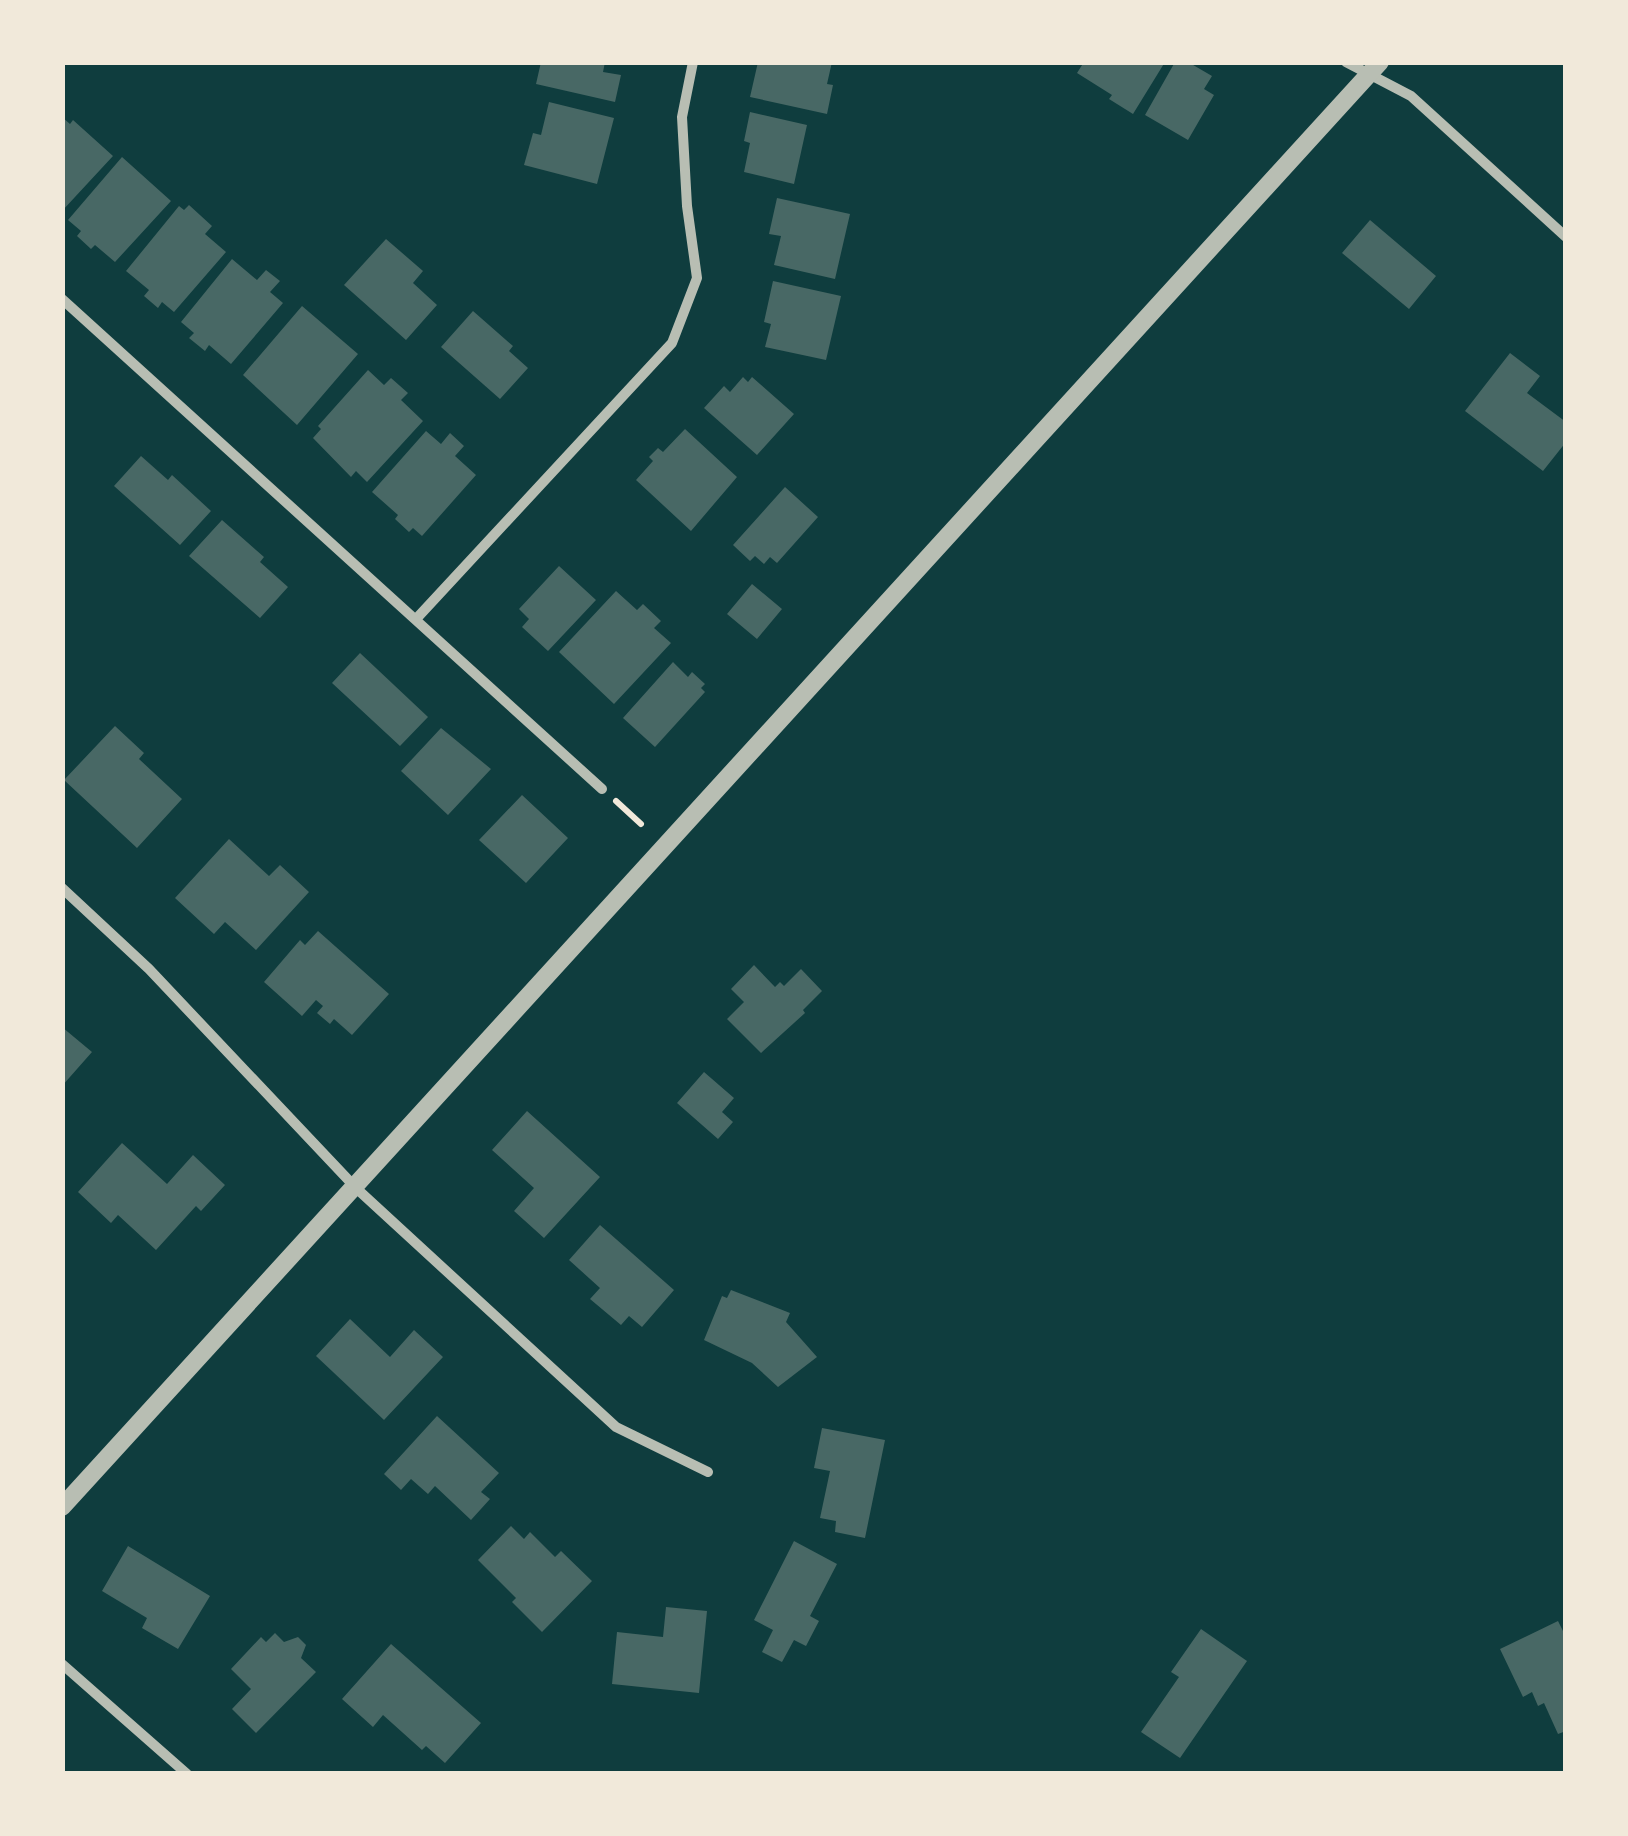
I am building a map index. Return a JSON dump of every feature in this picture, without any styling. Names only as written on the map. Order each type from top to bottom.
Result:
[{"type":"street","points":[[417,618],[672,342],[697,278],[687,206],[682,117],[693,62]]},
{"type":"street","points":[[1346,62],[1375,68],[1566,237]]},
{"type":"street","points":[[62,1507],[1375,68]]},
{"type":"street","points":[[62,299],[602,789]]},
{"type":"street","points":[[62,888],[150,968],[356,1188],[616,1427],[708,1472]]},
{"type":"street","points":[[62,1664],[187,1774]]},
{"type":"path","points":[[614,800],[641,824]]},
{"type":"building","points":[[541,62],[605,62],[603,72],[621,75],[615,102],[536,84]]},
{"type":"building","points":[[758,62],[832,62],[827,84],[833,85],[827,114],[750,97]]},
{"type":"building","points":[[1084,62],[1165,62],[1133,114],[1077,73]]},
{"type":"building","points":[[1175,62],[1188,62],[1212,76],[1204,89],[1214,95],[1188,140],[1145,115]]},
{"type":"building","points":[[549,102],[614,118],[597,184],[524,165],[533,133],[541,135]]},
{"type":"building","points":[[750,112],[807,125],[794,184],[744,172],[750,143],[744,141]]},
{"type":"building","points":[[62,117],[70,124],[73,120],[113,156],[62,211]]},
{"type":"building","points":[[122,157],[171,201],[115,262],[95,245],[91,249],[77,236],[81,231],[68,220]]},
{"type":"building","points":[[777,198],[850,214],[835,279],[774,265],[781,236],[769,234]]},
{"type":"building","points":[[189,205],[212,226],[205,234],[226,252],[174,312],[162,302],[158,308],[144,296],[149,290],[126,271],[179,206],[184,210]]},
{"type":"building","points":[[1370,220],[1436,276],[1409,309],[1342,253]]},
{"type":"building","points":[[386,239],[423,271],[413,283],[437,305],[406,340],[344,285]]},
{"type":"building","points":[[232,259],[257,280],[266,270],[280,281],[270,292],[283,303],[231,364],[209,345],[205,351],[189,338],[194,333],[181,322]]},
{"type":"building","points":[[773,281],[841,296],[826,360],[765,347],[771,324],[764,322]]},
{"type":"building","points":[[302,306],[358,354],[297,425],[243,375]]},
{"type":"building","points":[[473,311],[513,346],[509,351],[528,368],[500,399],[441,347]]},
{"type":"building","points":[[1510,353],[1540,376],[1527,393],[1566,422],[1566,442],[1543,471],[1465,411]]},
{"type":"building","points":[[368,370],[384,385],[391,378],[408,393],[401,400],[423,421],[367,482],[356,471],[351,477],[313,438],[321,429],[318,426]]},
{"type":"building","points":[[743,377],[748,382],[752,377],[794,414],[757,455],[704,408],[724,386],[730,392]]},
{"type":"building","points":[[685,429],[737,477],[691,531],[636,480],[653,461],[649,457],[658,448],[663,452]]},
{"type":"building","points":[[426,431],[441,444],[450,433],[464,446],[455,456],[476,475],[422,536],[413,528],[409,532],[395,519],[398,515],[372,492]]},
{"type":"building","points":[[141,456],[168,480],[172,475],[211,511],[180,545],[114,486]]},
{"type":"building","points":[[785,487],[818,517],[777,563],[770,557],[764,564],[755,556],[750,561],[733,545]]},
{"type":"building","points":[[222,520],[264,557],[260,562],[288,587],[260,618],[189,556]]},
{"type":"building","points":[[559,566],[596,600],[548,651],[522,627],[529,619],[519,609]]},
{"type":"building","points":[[752,584],[782,609],[757,639],[727,614]]},
{"type":"building","points":[[616,591],[637,610],[643,604],[661,621],[654,628],[671,643],[614,704],[559,652]]},
{"type":"building","points":[[360,653],[428,717],[400,746],[332,683]]},
{"type":"building","points":[[673,662],[688,677],[692,672],[705,684],[701,688],[705,692],[655,747],[623,718]]},
{"type":"building","points":[[115,726],[144,753],[139,759],[182,799],[137,848],[64,780]]},
{"type":"building","points":[[441,728],[491,769],[448,815],[401,771]]},
{"type":"building","points":[[522,795],[568,838],[526,883],[479,840]]},
{"type":"building","points":[[229,839],[269,876],[280,865],[309,892],[256,950],[225,922],[214,934],[175,898]]},
{"type":"building","points":[[318,931],[389,994],[352,1035],[334,1019],[330,1024],[317,1013],[323,1006],[316,1000],[302,1016],[264,982],[300,940],[305,945]]},
{"type":"building","points":[[754,965],[775,987],[780,982],[784,986],[801,969],[822,991],[803,1010],[805,1013],[761,1053],[727,1019],[744,1002],[731,989]]},
{"type":"building","points":[[62,1027],[92,1052],[62,1086]]},
{"type":"building","points":[[704,1072],[734,1098],[722,1112],[733,1122],[718,1139],[677,1103]]},
{"type":"building","points":[[527,1111],[600,1177],[544,1238],[514,1211],[534,1188],[492,1150]]},
{"type":"building","points":[[122,1143],[167,1184],[193,1155],[225,1185],[201,1211],[196,1206],[156,1250],[118,1215],[111,1223],[78,1192]]},
{"type":"building","points":[[600,1225],[674,1290],[642,1327],[629,1316],[621,1325],[590,1299],[600,1288],[569,1260]]},
{"type":"building","points":[[731,1290],[790,1313],[786,1322],[817,1357],[778,1387],[752,1363],[704,1340],[722,1296],[727,1298]]},
{"type":"building","points":[[350,1319],[390,1357],[414,1330],[443,1357],[384,1420],[316,1356]]},
{"type":"building","points":[[437,1416],[499,1473],[481,1492],[490,1499],[471,1520],[435,1486],[428,1494],[411,1479],[401,1490],[384,1474]]},
{"type":"building","points":[[822,1428],[885,1440],[865,1538],[835,1532],[836,1521],[820,1518],[830,1471],[814,1468]]},
{"type":"building","points":[[511,1526],[524,1539],[530,1532],[555,1557],[561,1551],[592,1581],[542,1632],[512,1602],[516,1598],[478,1560]]},
{"type":"building","points":[[794,1541],[837,1564],[810,1616],[819,1621],[806,1646],[794,1640],[782,1662],[762,1652],[773,1630],[754,1620]]},
{"type":"building","points":[[128,1546],[210,1596],[178,1649],[142,1628],[147,1618],[102,1591]]},
{"type":"building","points":[[666,1607],[707,1611],[699,1693],[612,1684],[617,1632],[663,1637]]},
{"type":"building","points":[[1558,1621],[1566,1637],[1566,1731],[1558,1734],[1544,1703],[1538,1706],[1532,1692],[1523,1697],[1500,1649]]},
{"type":"building","points":[[1201,1629],[1247,1661],[1180,1758],[1141,1732],[1179,1677],[1171,1672]]},
{"type":"building","points":[[275,1633],[284,1642],[298,1637],[306,1645],[301,1658],[316,1672],[256,1733],[232,1709],[251,1689],[231,1669],[261,1637],[266,1642]]},
{"type":"building","points":[[391,1644],[481,1723],[445,1763],[426,1746],[422,1750],[383,1715],[373,1727],[342,1699]]}]
